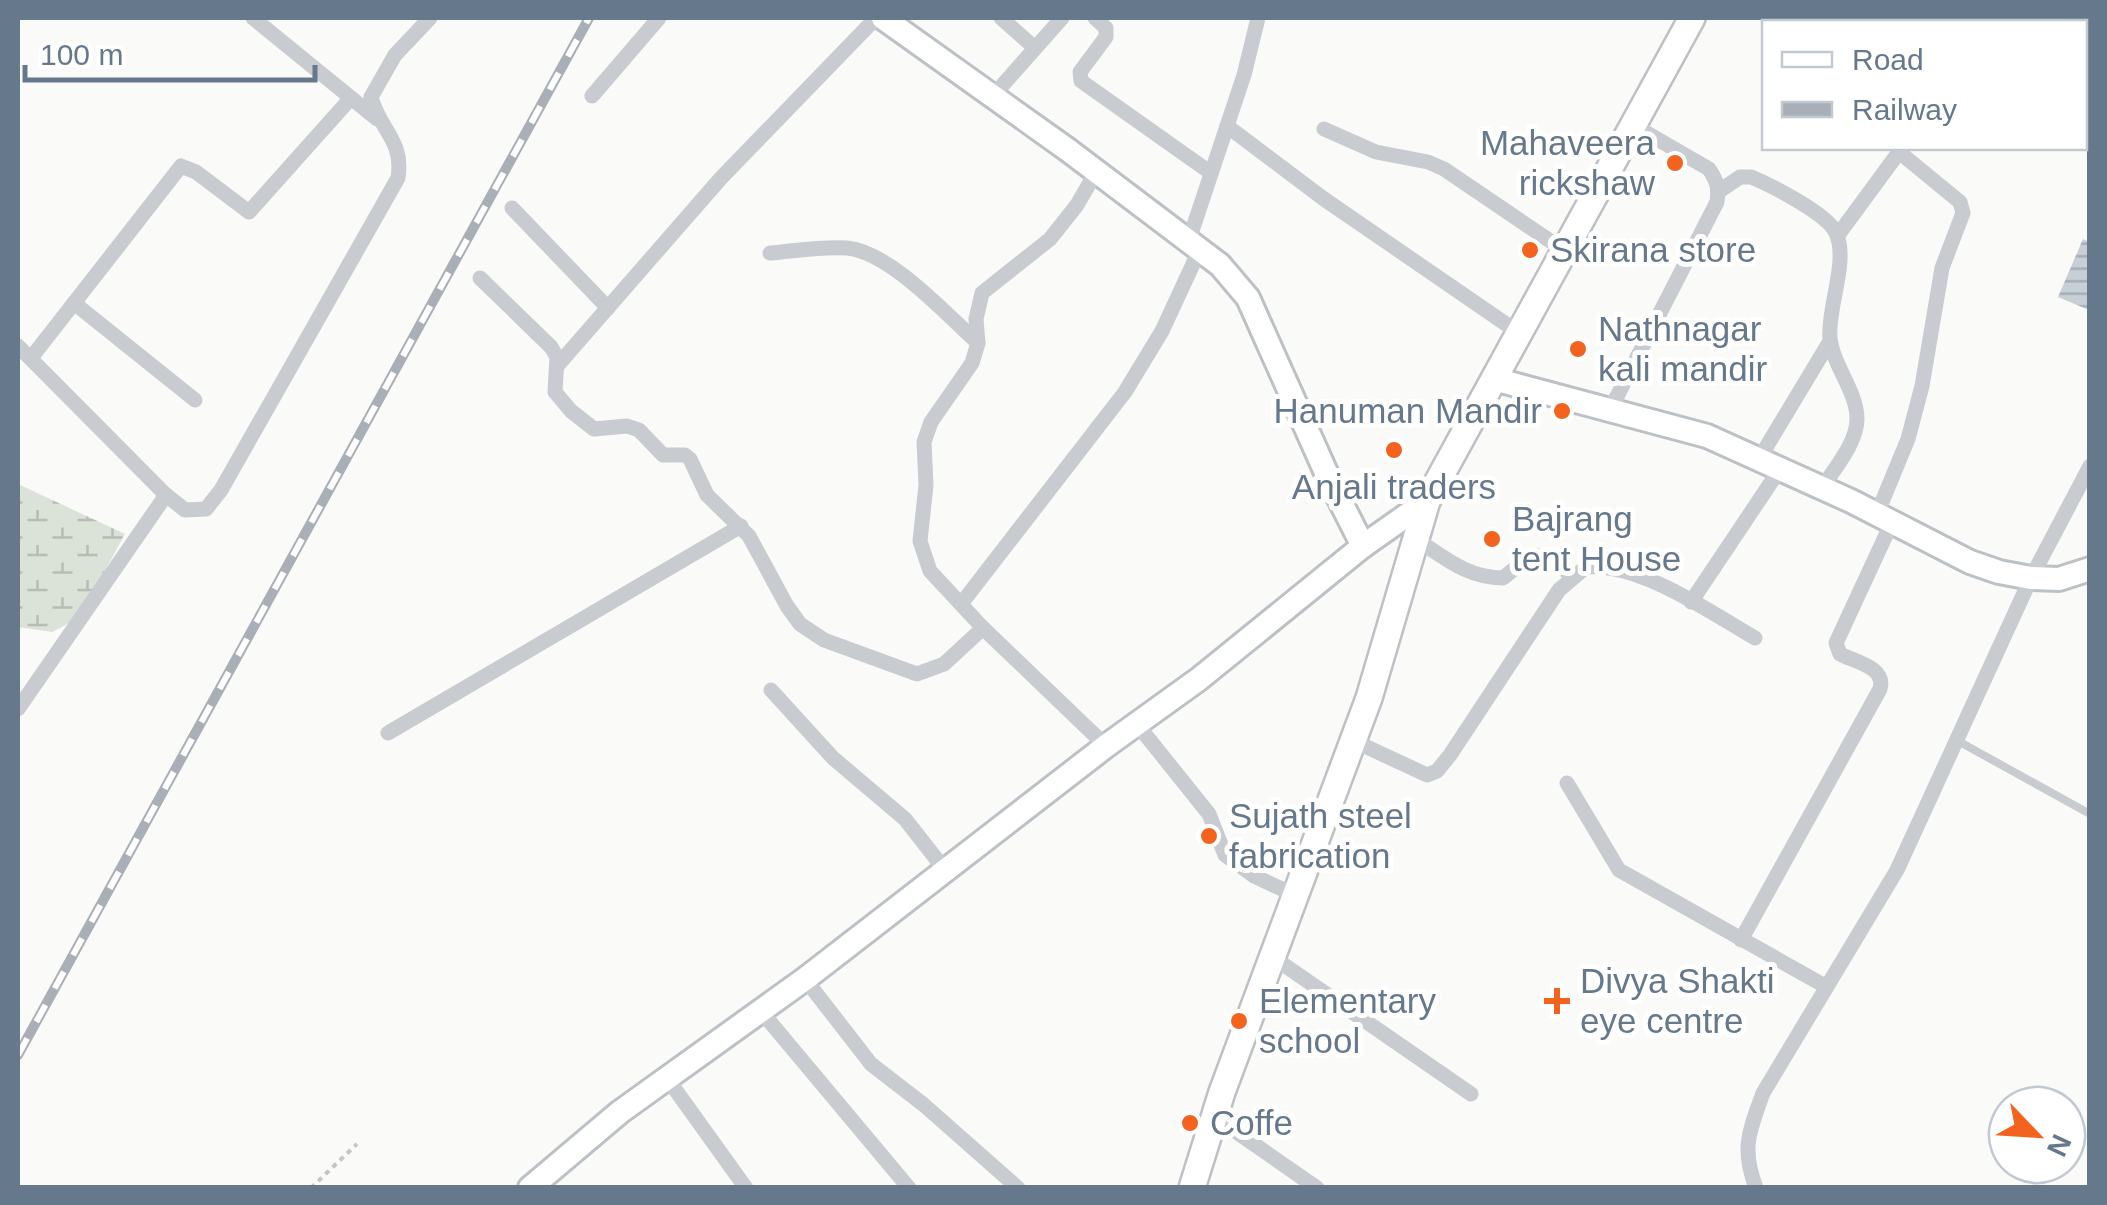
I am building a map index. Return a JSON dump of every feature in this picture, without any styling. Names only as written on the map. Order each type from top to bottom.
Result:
[{"type":"main road","points":[[1192,1188],[1354,740],[1426,501],[1692,18]]},
{"type":"street","points":[[377,119],[371,97],[380,76],[430,18]]},
{"type":"street","points":[[592,96],[659,18]]},
{"type":"street","points":[[558,366],[721,178],[879,18],[1220,265],[1248,298],[1363,546]]},
{"type":"street","points":[[1001,18],[1036,48]]},
{"type":"street","points":[[992,97],[1062,18]]},
{"type":"street","points":[[1095,18],[1106,28],[1106,37],[1080,72],[1081,81],[1211,172]]},
{"type":"street","points":[[961,604],[1126,392],[1162,331],[1195,245],[1211,172],[1244,75],[1258,18]]},
{"type":"street","points":[[18,346],[185,510],[206,509],[221,490],[398,178],[401,158],[395,141],[377,119],[260,20]]},
{"type":"street","points":[[31,358],[181,166],[196,172],[249,212],[351,98]]},
{"type":"street","points":[[1226,126],[1324,199],[1520,333]]},
{"type":"street","points":[[1610,410],[1717,202],[1718,192],[1717,180],[1709,169],[1633,126]]},
{"type":"street","points":[[1324,129],[1376,152],[1444,169],[1564,250]]},
{"type":"street","points":[[1741,940],[1880,690],[1879,674],[1840,654],[1836,643],[1884,518],[1908,439],[1922,386],[1942,268],[1963,213],[1960,202],[1900,150],[1838,235]]},
{"type":"street","points":[[1096,172],[1050,239],[982,293],[972,363],[931,422],[924,442],[926,485],[920,542],[930,571],[983,628],[1106,746]]},
{"type":"street","points":[[1718,192],[1740,177],[1751,177],[1829,222],[1838,235],[1838,280],[1830,341],[1857,419],[1849,444],[1822,488]]},
{"type":"street","points":[[512,208],[608,308]]},
{"type":"street","points":[[770,253],[847,248],[861,251],[896,271],[978,342]]},
{"type":"street","points":[[480,278],[558,357],[556,392],[570,411],[594,429],[627,426],[639,430],[663,456],[685,455],[707,495],[741,526],[800,624],[824,640],[918,674],[944,664],[983,628]]},
{"type":"street","points":[[74,303],[195,400]]},
{"type":"street","points":[[1691,602],[1769,464],[1830,341]]},
{"type":"street","points":[[1494,379],[1706,436],[1822,488],[1970,562],[2030,578],[2059,579],[2090,569]]},
{"type":"street","points":[[1756,1188],[1746,1156],[1763,1093],[1897,870],[2030,578],[2090,466]]},
{"type":"street","points":[[18,709],[166,495]]},
{"type":"street","points":[[530,1188],[620,1112],[805,978],[1426,501]]},
{"type":"street","points":[[388,733],[741,526]]},
{"type":"street","points":[[1416,539],[1467,573],[1484,578],[1502,578],[1529,554],[1536,554],[1573,575]]},
{"type":"street","points":[[1354,740],[1415,772],[1427,775],[1437,771],[1558,590],[1586,568],[1622,569],[1755,638]]},
{"type":"street","points":[[772,690],[833,758],[905,820],[945,870]]},
{"type":"street","points":[[1136,723],[1209,814],[1225,855],[1254,876],[1297,896]]},
{"type":"street","points":[[1567,782],[1619,870],[1825,986]]},
{"type":"street","points":[[1274,958],[1471,1094]]},
{"type":"street","points":[[805,978],[871,1064],[1018,1188]]},
{"type":"street","points":[[760,1010],[909,1188]]},
{"type":"street","points":[[667,1078],[746,1188]]},
{"type":"street","points":[[1216,1117],[1318,1188]]},
{"type":"lane","points":[[1957,740],[2090,814]]},
{"type":"path","points":[[312,1188],[357,1144]]},
{"type":"green space","points":[[18,484],[125,534],[79,618],[52,632],[18,627]]},
{"type":"shaded area","points":[[2083,239],[2089,242],[2089,310],[2058,297]]},
{"type":"railway","points":[[18,1055],[589,18]]},
{"type":"place","name":"Mahaveera rickshaw","points":[[1675,163]]},
{"type":"place","name":"Skirana store","points":[[1530,250]]},
{"type":"place","name":"Nathnagar kali mandir","points":[[1578,349]]},
{"type":"place","name":"Hanuman Mandir","points":[[1562,411]]},
{"type":"place","name":"Anjali traders","points":[[1394,450]]},
{"type":"place","name":"Bajrang tent House","points":[[1492,539]]},
{"type":"place","name":"Sujath steel fabrication","points":[[1209,836]]},
{"type":"place","name":"Divya Shakti eye centre","points":[[1557,1001]]},
{"type":"place","name":"Elementary school","points":[[1239,1021]]},
{"type":"place","name":"Coffe","points":[[1190,1123]]}]
